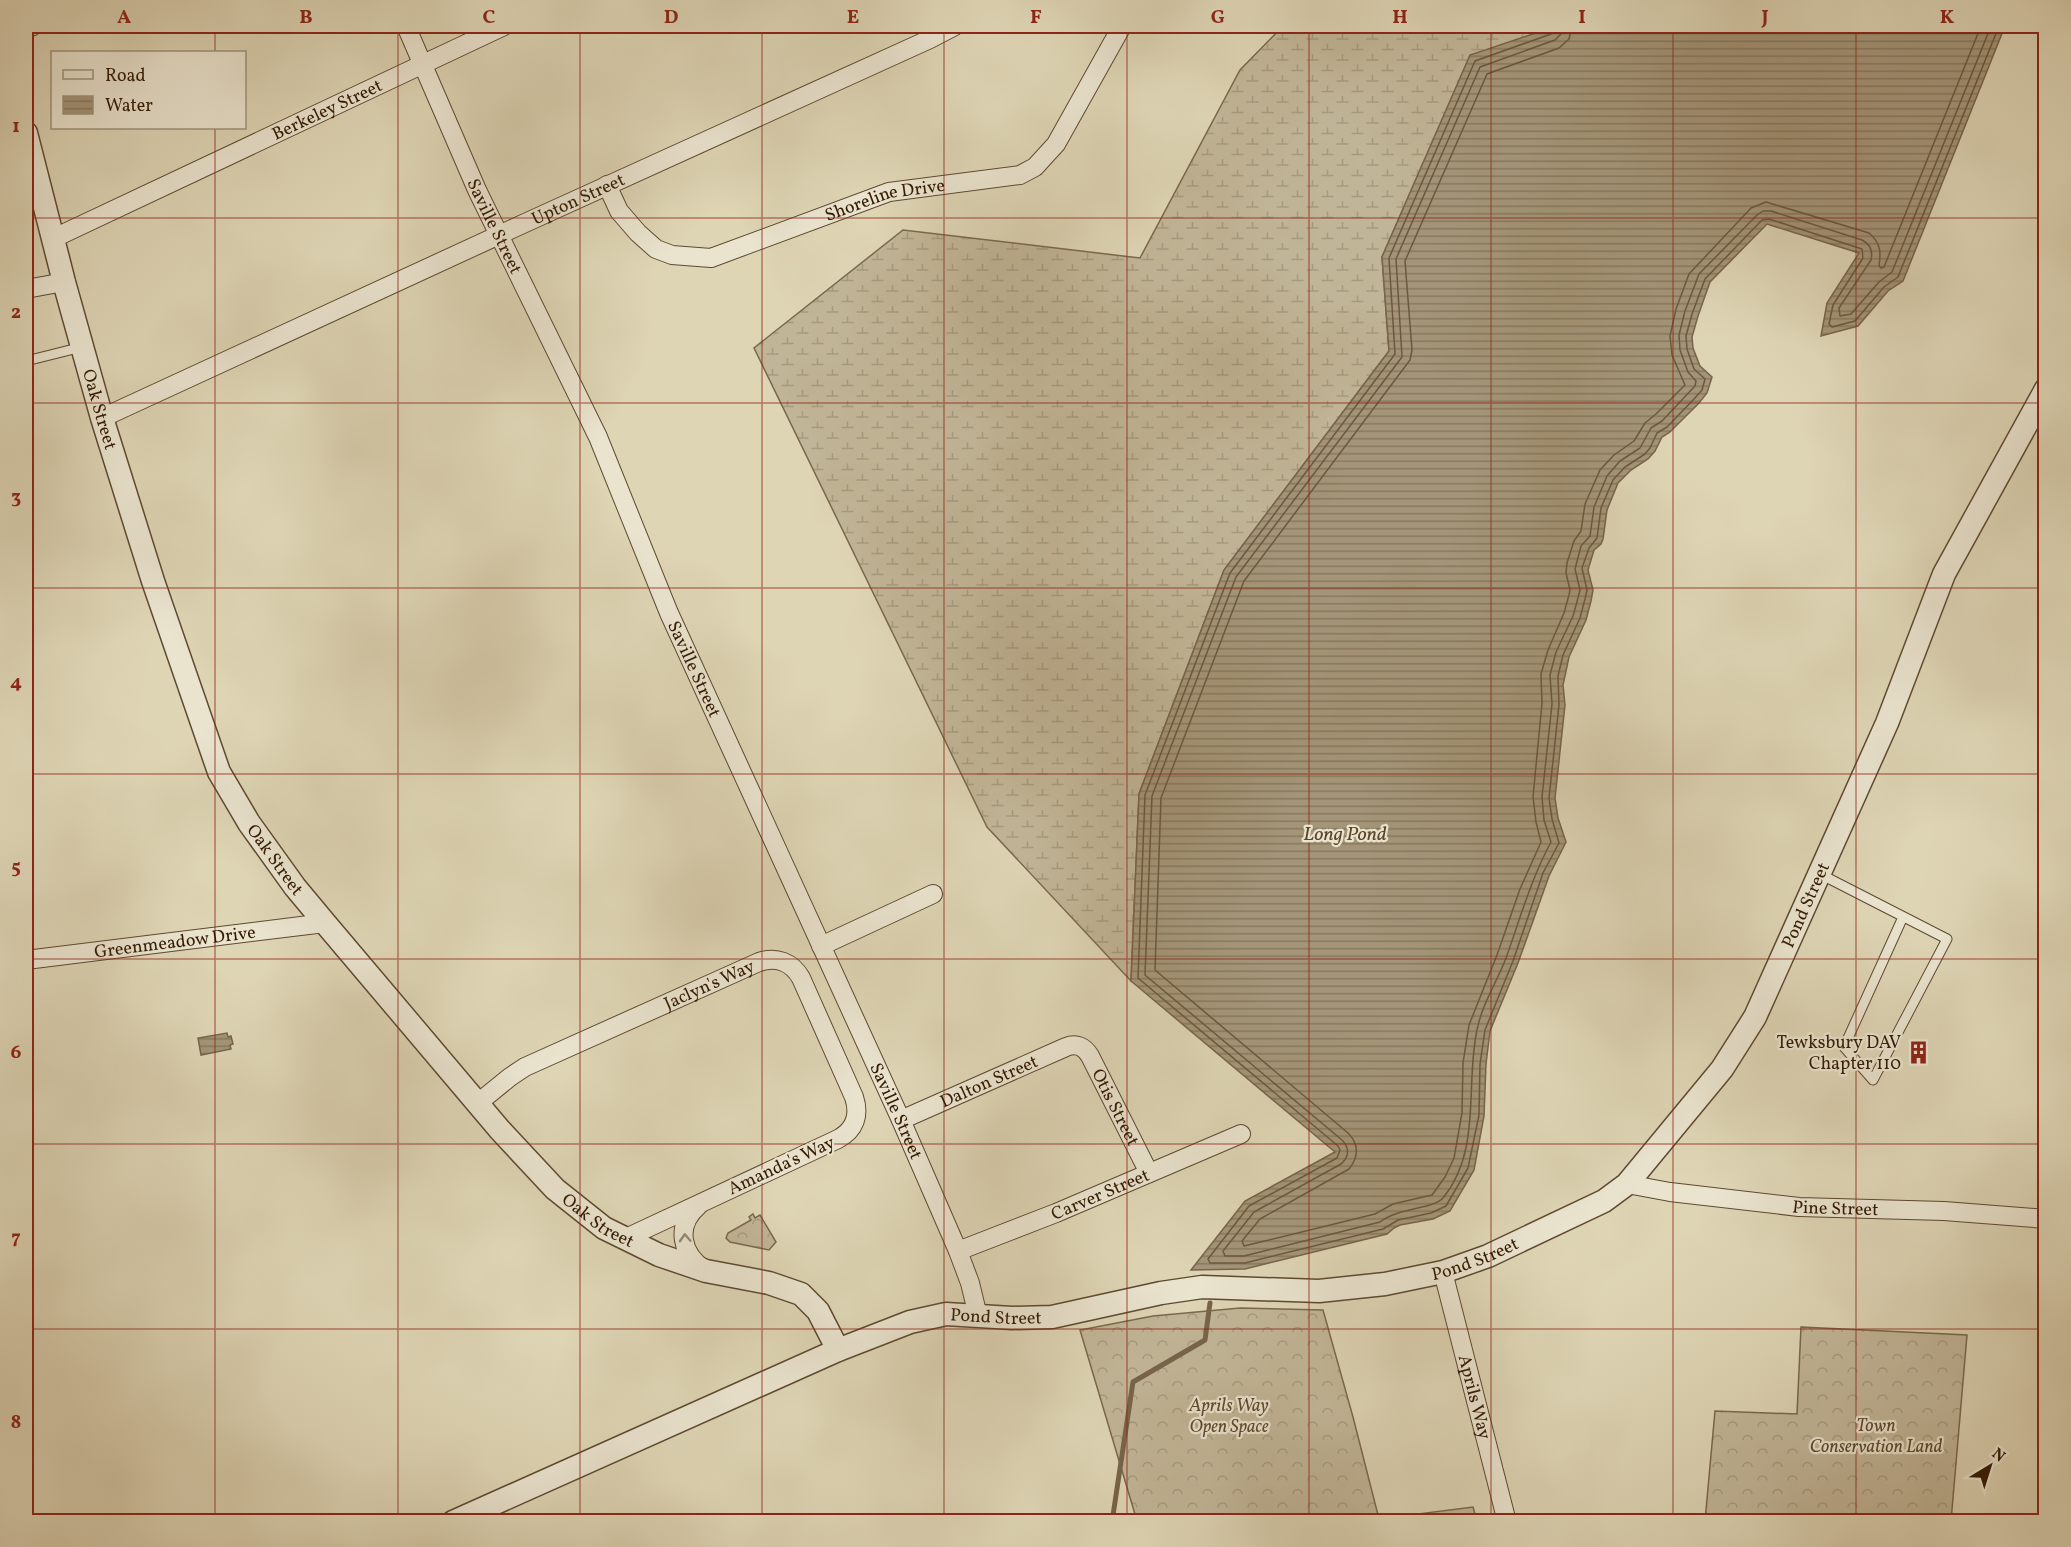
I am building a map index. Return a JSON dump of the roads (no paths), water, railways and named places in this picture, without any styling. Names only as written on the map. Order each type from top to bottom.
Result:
[{"type":"street","points":[[26,29],[33,26]]},
{"type":"street","name":"Saville Street","points":[[406,26],[477,190],[598,437],[669,613],[901,1119],[958,1251],[970,1283],[978,1316]]},
{"type":"street","name":"Berkeley Street","points":[[52,239],[504,26]]},
{"type":"street","name":"Upton Street","points":[[102,418],[955,26]]},
{"type":"street","name":"Shoreline Drive","points":[[608,185],[619,211],[656,249],[672,255],[711,258],[889,192],[1020,175],[1035,167],[1056,144],[1122,26]]},
{"type":"street","name":"Oak Street","points":[[26,133],[52,239],[102,418],[153,581],[219,772],[249,823],[325,922],[526,1160],[555,1189],[604,1228],[666,1258],[706,1271],[769,1283],[801,1294],[818,1311],[838,1350]]},
{"type":"street","points":[[26,289],[64,282]]},
{"type":"street","name":"Pond Street","points":[[453,1521],[838,1350],[910,1322],[934,1316],[1052,1317],[1184,1289],[1222,1287],[1330,1290],[1385,1284],[1443,1272],[1488,1256],[1604,1201],[1627,1184],[1722,1069],[1755,1017],[1887,723],[1944,574],[2046,389]]},
{"type":"street","points":[[821,946],[933,894]]},
{"type":"street","name":"Greenmeadow Drive","points":[[26,960],[325,922]]},
{"type":"street","name":"Jaclyn's Way","points":[[478,1103],[510,1077],[533,1063],[759,962],[771,959],[787,963],[799,975],[854,1097],[857,1110],[855,1122]]},
{"type":"street","name":"Dalton Street","points":[[901,1119],[1066,1047],[1078,1045]]},
{"type":"street","name":"Otis Street","points":[[1078,1045],[1083,1047],[1090,1056],[1149,1173]]},
{"type":"street","name":"Amanda's Way","points":[[624,1239],[842,1137],[855,1122]]},
{"type":"street","name":"Carver Street","points":[[958,1251],[1056,1213],[1241,1134]]},
{"type":"street","name":"Pine Street","points":[[1627,1184],[1670,1192],[1799,1207],[1944,1211],[2046,1219]]},
{"type":"street","name":"Amanda's Way","points":[[702,1202],[686,1221],[683,1237],[684,1245],[691,1258],[706,1271]]},
{"type":"street","name":"Aprils Way","points":[[1443,1272],[1507,1521]]},
{"type":"lane","points":[[26,361],[82,347]]},
{"type":"lane","points":[[1820,874],[1947,939],[1873,1080],[1844,1047],[1903,917]]},
{"type":"water","name":"Long Pond","points":[[1557,26],[2005,26],[1903,281],[1888,291],[1858,326],[1821,336],[1827,303],[1859,253],[1767,224],[1710,282],[1692,337],[1693,348],[1700,366],[1712,377],[1707,393],[1670,432],[1662,437],[1648,459],[1631,470],[1618,483],[1607,510],[1603,539],[1594,550],[1588,570],[1593,590],[1591,601],[1586,620],[1569,657],[1563,685],[1565,705],[1555,798],[1558,818],[1566,842],[1549,876],[1518,963],[1490,1031],[1484,1116],[1474,1170],[1450,1211],[1433,1219],[1400,1225],[1387,1234],[1245,1269],[1191,1270],[1245,1201],[1335,1152],[1131,981],[1139,794],[1224,570],[1389,351],[1382,257],[1470,55]]},
{"type":"water","points":[[227,1033],[228,1037],[231,1036],[233,1044],[230,1045],[231,1049],[201,1055],[198,1038]]},
{"type":"waterway","points":[[1112,1522],[1133,1382],[1205,1340],[1210,1303]]},
{"type":"place","name":"Tewksbury DAV Chapter 110","points":[[1919,1052]]},
{"type":"park label","name":"Aprils Way Open Space","points":[[1229,1415]]},
{"type":"park label","name":"Town Conservation Land","points":[[1876,1435]]}]
